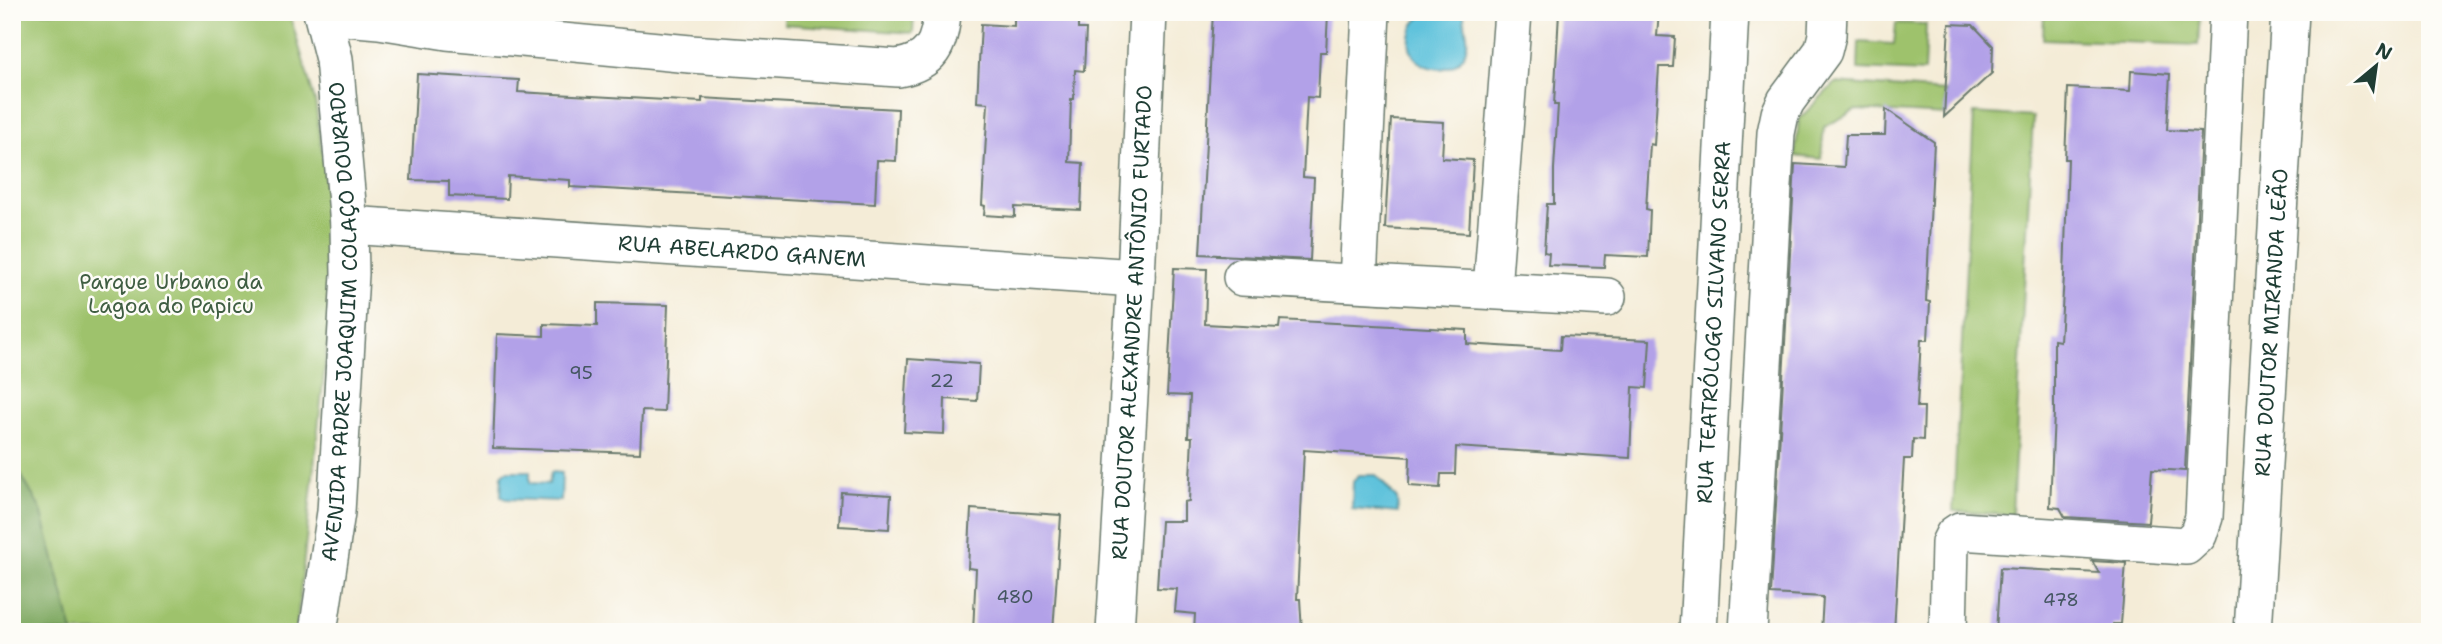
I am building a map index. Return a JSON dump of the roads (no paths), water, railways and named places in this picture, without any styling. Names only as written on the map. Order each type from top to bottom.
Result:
[{"type":"street","points":[[322,14],[379,20],[447,22],[690,54],[898,68],[918,64],[932,50],[941,29],[942,12]]},
{"type":"street","name":"RUA DOUTOR ALEXANDRE ANTÔNIO FURTADO","points":[[1115,632],[1136,278],[1148,12]]},
{"type":"street","points":[[1358,282],[1371,12]]},
{"type":"street","points":[[1493,289],[1513,12]]},
{"type":"street","name":"RUA TEATRÓLOGO SILVANO SERRA","points":[[1698,632],[1730,12]]},
{"type":"street","points":[[1748,632],[1776,133],[1786,101],[1822,51],[1827,35],[1828,12]]},
{"type":"street","points":[[1948,632],[1950,543],[1961,531],[2186,546],[2198,536],[2204,517],[2228,12]]},
{"type":"street","name":"RUA DOUTOR MIRANDA LEÃO","points":[[2253,632],[2290,12]]},
{"type":"street","name":"AVENIDA PADRE JOAQUIM COLAÇO DOURADO","points":[[318,632],[336,512],[350,274],[349,225],[334,59],[322,14]]},
{"type":"street","name":"RUA ABELARDO GANEM","points":[[349,225],[1136,278]]},
{"type":"street","points":[[1242,277],[1607,297]]},
{"type":"water","points":[[1431,12],[1464,12],[1467,44],[1462,57],[1454,65],[1431,68],[1413,55],[1410,43],[1412,29],[1422,16]]},
{"type":"water","points":[[506,471],[530,471],[530,483],[549,484],[551,472],[562,473],[561,501],[506,499],[501,496],[502,475]]},
{"type":"water","points":[[1358,475],[1376,475],[1397,499],[1398,513],[1352,509],[1353,482]]},
{"type":"park label","name":"Parque Urbano da Lagoa do Papicu","points":[[171,294]]}]
